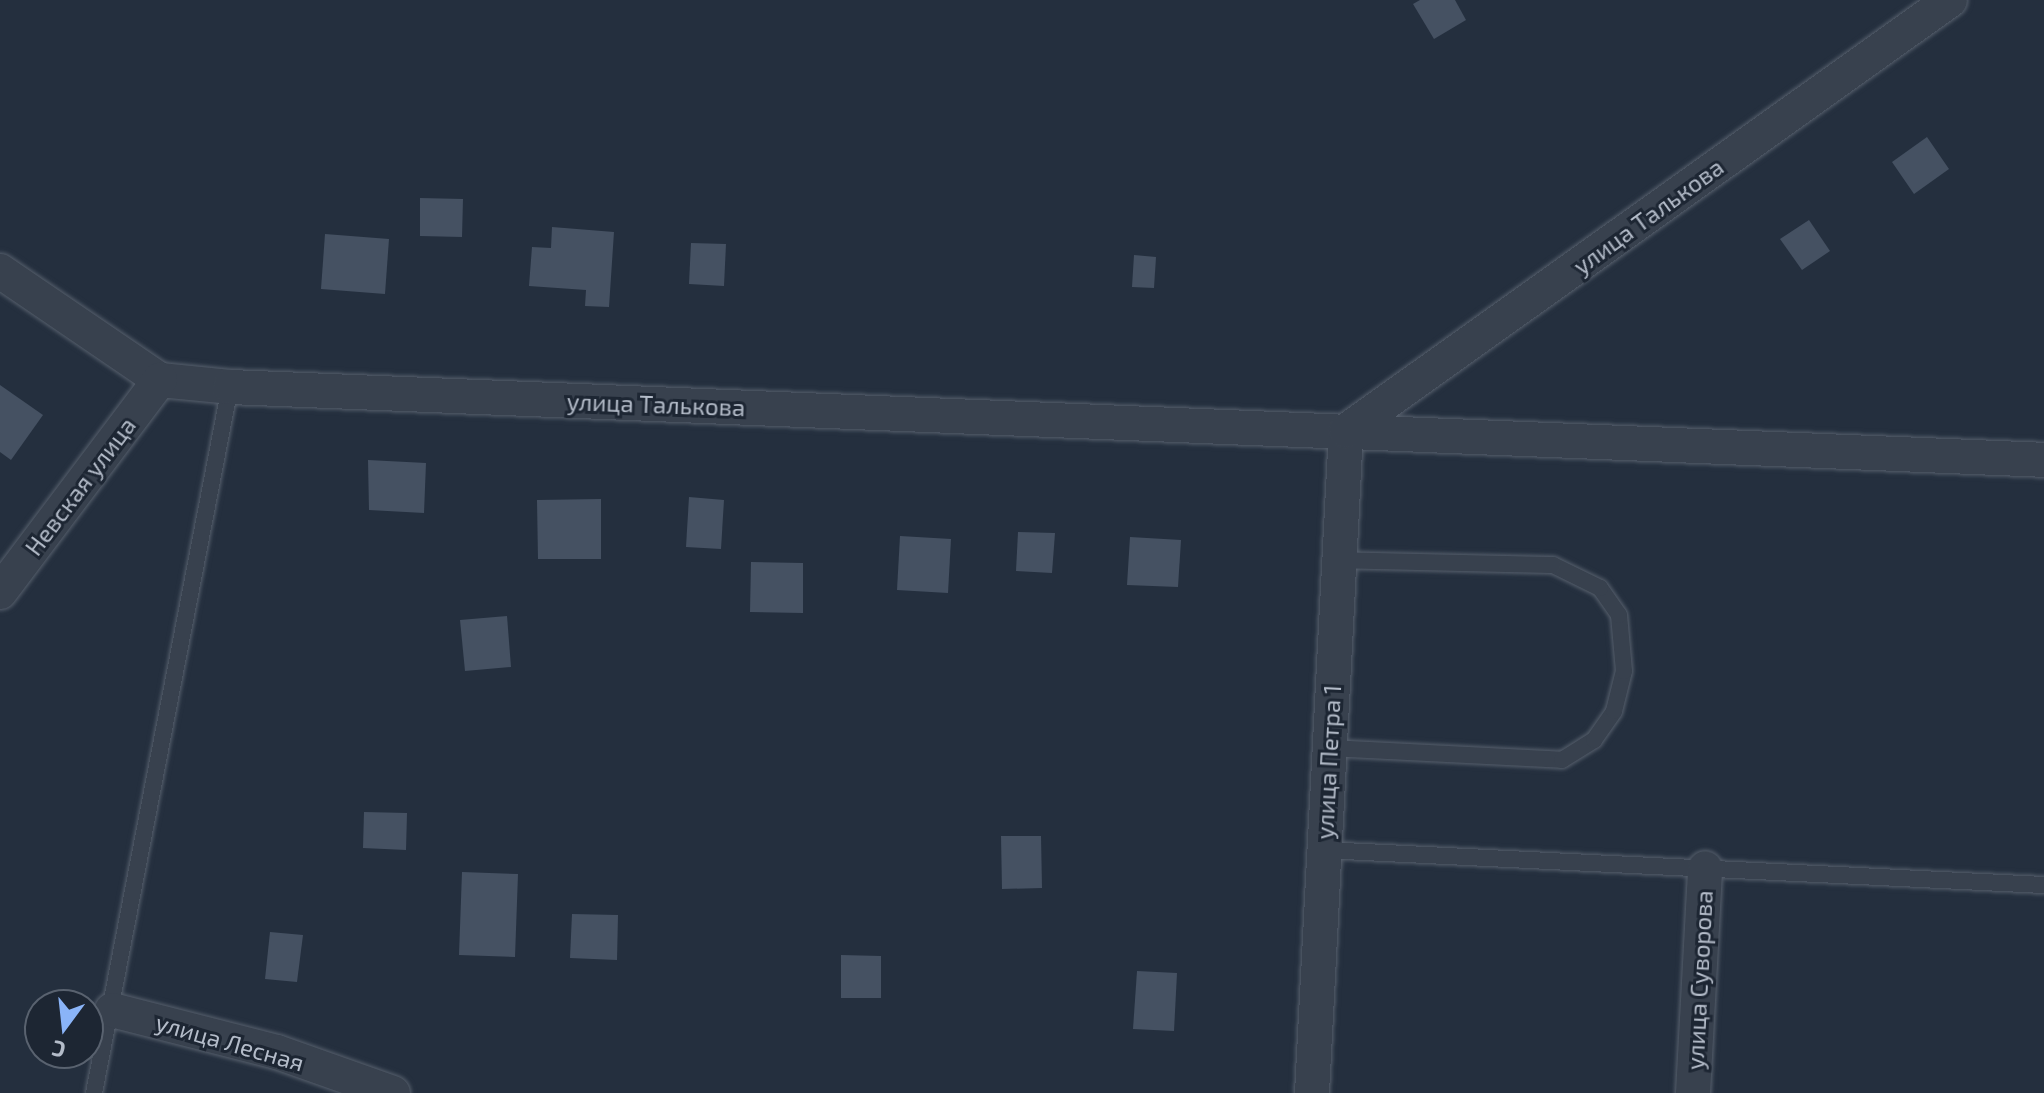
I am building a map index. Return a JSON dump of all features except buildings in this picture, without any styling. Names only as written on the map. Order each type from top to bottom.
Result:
[{"type":"street","name":"улица Талькова","points":[[1346,431],[1950,0]]},
{"type":"street","name":"улица Талькова","points":[[0,271],[160,380],[230,387],[2044,460]]},
{"type":"street","name":"Невская улица","points":[[0,592],[160,380]]},
{"type":"street","name":"улица Петра 1","points":[[1312,1093],[1346,431]]},
{"type":"street","name":"улица Суворова","points":[[1693,1093],[1705,868]]},
{"type":"street","name":"улица Лесная","points":[[112,1010],[277,1052],[393,1093]]},
{"type":"lane","points":[[94,1093],[230,387]]},
{"type":"lane","points":[[1329,748],[1562,760],[1594,740],[1614,711],[1624,671],[1619,615],[1600,588],[1553,565],[1339,560]]},
{"type":"lane","points":[[1323,850],[2044,885]]}]
